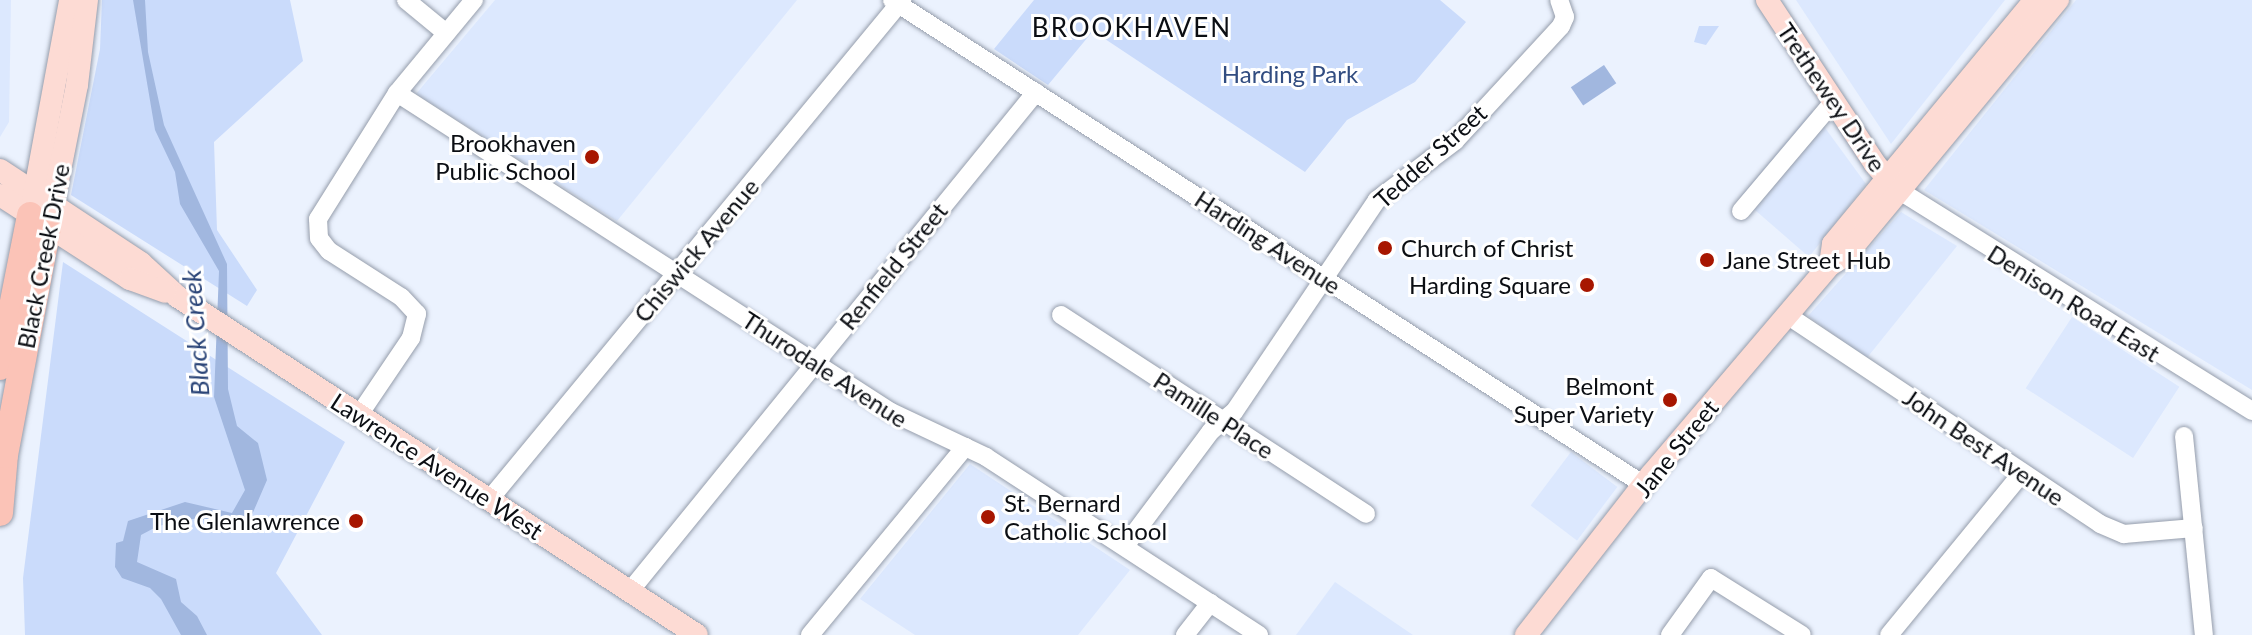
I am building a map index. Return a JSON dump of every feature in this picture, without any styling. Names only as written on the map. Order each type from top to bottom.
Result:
[{"type":"highway","name":"Black Creek Drive","points":[[0,367],[41,210]]},
{"type":"highway","name":"Black Creek Drive","points":[[0,513],[5,455],[41,210]]},
{"type":"main road","name":"Black Creek Drive","points":[[41,210],[70,0]]},
{"type":"main road","name":"Black Creek Drive","points":[[41,210],[85,36],[87,0]]},
{"type":"main road","name":"Trethewey Drive","points":[[1767,0],[1892,185]]},
{"type":"main road","name":"Jane Street","points":[[1526,635],[1644,485],[1787,315],[1830,265],[1846,255],[1892,185],[2035,0]]},
{"type":"main road","name":"Jane Street","points":[[1892,185],[2058,0]]},
{"type":"main road","name":"Lawrence Avenue West","points":[[0,170],[41,210],[130,279],[178,297],[697,635]]},
{"type":"main road","name":"Lawrence Avenue West","points":[[0,195],[41,210]]},
{"type":"street","points":[[406,0],[446,33]]},
{"type":"street","points":[[359,415],[411,338],[418,325],[417,314],[401,297],[329,251],[317,227],[324,203],[397,93],[474,0]]},
{"type":"street","name":"Tedder Street","points":[[1125,546],[1223,420],[1234,412],[1377,200],[1455,141],[1561,26],[1565,17],[1560,1]]},
{"type":"street","name":"Harding Avenue","points":[[897,2],[1644,485]]},
{"type":"street","name":"Chiswick Avenue","points":[[489,500],[897,2]]},
{"type":"street","name":"Renfield Street","points":[[630,591],[1036,92]]},
{"type":"street","name":"Thurodale Avenue","points":[[397,93],[918,429],[965,447],[1125,546],[1259,635]]},
{"type":"street","points":[[1741,211],[1834,101]]},
{"type":"street","name":"Denison Road East","points":[[1892,185],[2252,411]]},
{"type":"street","name":"Pamille Place","points":[[1061,315],[1366,514]]},
{"type":"street","name":"John Best Avenue","points":[[1787,315],[2022,473],[2124,534],[2194,528]]},
{"type":"street","points":[[2184,436],[2204,635]]},
{"type":"street","points":[[810,635],[965,447]]},
{"type":"street","points":[[1889,635],[2022,473]]},
{"type":"street","points":[[1670,635],[1711,578],[1802,635]]},
{"type":"street","points":[[1185,635],[1210,603]]},
{"type":"shaded area","points":[[0,0],[11,0],[9,122],[0,137]]},
{"type":"shaded area","points":[[133,0],[145,0],[148,52],[164,125],[227,264],[228,389],[237,426],[258,443],[267,480],[248,524],[236,533],[198,518],[158,526],[141,535],[137,562],[176,579],[181,602],[197,616],[207,635],[181,635],[161,599],[150,588],[122,578],[115,567],[116,543],[123,541],[128,521],[185,502],[232,513],[245,490],[214,397],[219,271],[180,204],[175,172],[155,130]]},
{"type":"shaded area","name":"Brookhaven Public School","points":[[495,0],[797,0],[617,221],[416,94]]},
{"type":"shaded area","points":[[1796,0],[2005,0],[1891,144]]},
{"type":"shaded area","points":[[2076,0],[2252,0],[2252,390],[1924,190]]},
{"type":"shaded area","points":[[1604,65],[1616,83],[1583,106],[1571,87]]},
{"type":"shaded area","points":[[1812,110],[1866,184],[1809,257],[1740,197]]},
{"type":"shaded area","points":[[1901,212],[1957,246],[1866,359],[1808,316]]},
{"type":"shaded area","points":[[2072,317],[2179,387],[2133,458],[2026,388]]},
{"type":"shaded area","points":[[1571,452],[1617,487],[1577,540],[1531,506]]},
{"type":"shaded area","name":"St. Bernard Catholic School","points":[[970,464],[1130,570],[1078,635],[915,635],[860,599]]},
{"type":"shaded area","points":[[1335,582],[1413,635],[1296,635]]},
{"type":"green space","points":[[102,0],[290,0],[303,61],[214,142],[217,230],[257,290],[247,306],[71,195],[100,49]]},
{"type":"green space","name":"Harding Park","points":[[1034,0],[1440,0],[1466,22],[1415,82],[1347,120],[1305,172],[1093,31],[1048,85],[994,49]]},
{"type":"green space","points":[[1699,26],[1719,26],[1706,45],[1694,42]]},
{"type":"green space","points":[[63,262],[345,442],[276,573],[322,635],[25,635],[23,578]]},
{"type":"place","name":"Brookhaven Public School","points":[[592,157]]},
{"type":"place","name":"Church of Christ","points":[[1385,248]]},
{"type":"place","name":"Jane Street Hub","points":[[1707,260]]},
{"type":"place","name":"Harding Square","points":[[1587,285]]},
{"type":"place","name":"Belmont Super Variety","points":[[1670,400]]},
{"type":"place","name":"St. Bernard Catholic School","points":[[988,517]]},
{"type":"place","name":"The Glenlawrence","points":[[356,521]]},
{"type":"district","name":"BROOKHAVEN","points":[[1132,28]]},
{"type":"water label","name":"Black Creek","points":[[196,333]]}]
